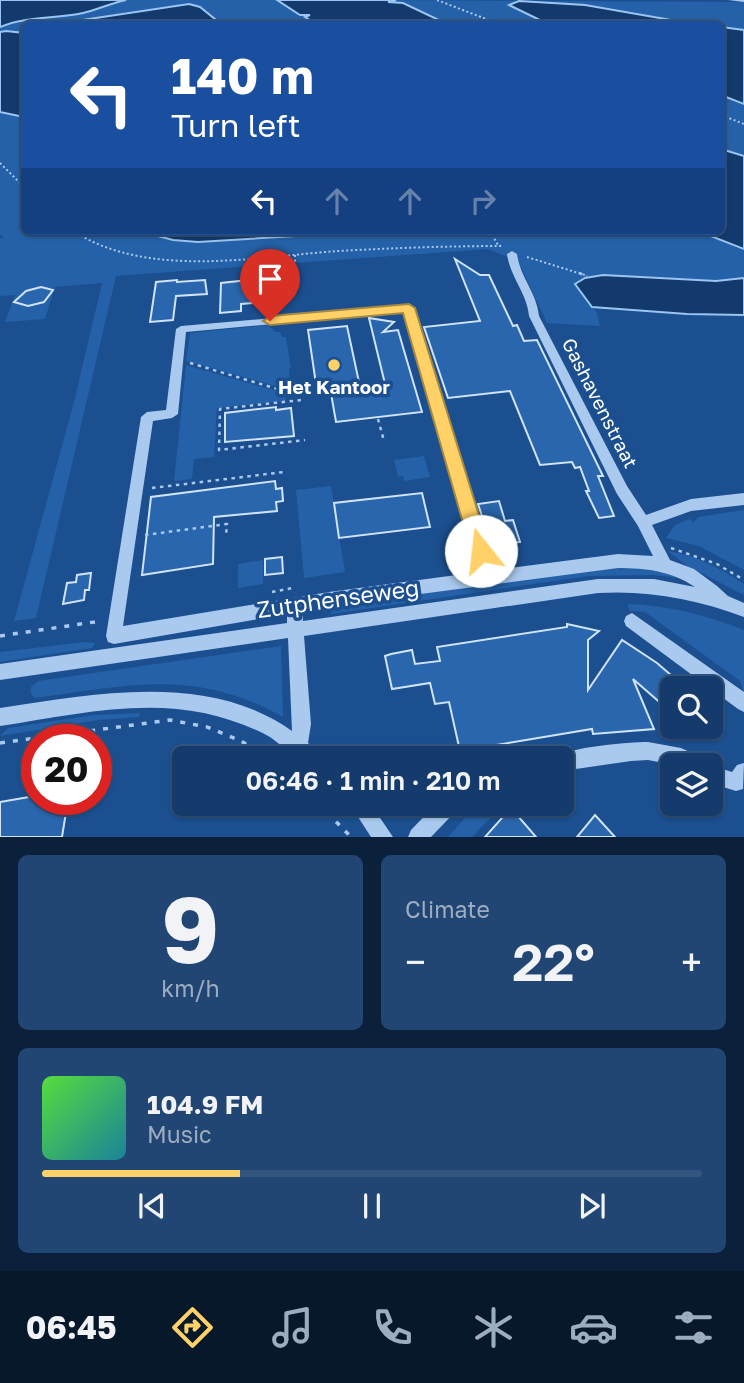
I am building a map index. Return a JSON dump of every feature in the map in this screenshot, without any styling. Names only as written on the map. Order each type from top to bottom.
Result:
[{"type":"street","points":[[730,0],[744,1]]},
{"type":"street","name":"Gashavenstraat","points":[[512,254],[516,272],[535,307],[534,316],[622,490],[643,522],[665,565]]},
{"type":"street","points":[[128,537],[147,417],[172,414],[181,329],[409,308],[488,577]]},
{"type":"street","points":[[643,522],[691,505],[744,499]]},
{"type":"street","name":"Zutphenseweg","points":[[128,537],[114,636],[488,577],[618,561],[665,565],[708,585],[723,602]]},
{"type":"street","name":"Zutphenseweg","points":[[0,672],[614,585],[658,586],[744,610]]},
{"type":"street","points":[[0,717],[114,700],[168,698],[229,709],[269,726],[299,745],[302,724],[294,606]]},
{"type":"street","points":[[632,621],[744,703]]},
{"type":"street","points":[[574,760],[653,750],[673,753]]},
{"type":"street","points":[[723,778],[736,782],[744,772]]},
{"type":"street","points":[[368,816],[383,837]]},
{"type":"street","points":[[418,837],[438,816]]},
{"type":"path","points":[[437,0],[491,21]]},
{"type":"path","points":[[725,117],[744,124]]},
{"type":"path","points":[[0,163],[21,184]]},
{"type":"path","points":[[79,235],[95,245],[114,251],[166,261],[196,262],[421,246],[504,246],[512,254],[587,276]]},
{"type":"path","points":[[492,235],[498,246]]},
{"type":"path","points":[[295,255],[295,264]]},
{"type":"path","points":[[178,363],[192,364],[301,398],[220,409],[219,450],[304,440]]},
{"type":"path","points":[[378,419],[384,441]]},
{"type":"path","points":[[137,489],[284,471]]},
{"type":"path","points":[[128,537],[227,524],[226,535]]},
{"type":"path","points":[[656,546],[694,554],[744,580]]},
{"type":"path","points":[[0,743],[170,720],[206,727],[249,746]]},
{"type":"path","points":[[331,816],[351,837]]},
{"type":"shaded area","points":[[0,0],[287,0],[320,21],[21,21],[21,235],[298,235],[198,242],[314,235],[708,235],[744,249],[744,278],[716,281],[603,275],[585,278],[576,285],[597,313],[600,326],[547,323],[518,261],[488,249],[116,276],[36,618],[14,621],[74,402],[102,283],[55,287],[45,319],[5,322],[15,295],[0,296],[0,239],[4,237],[0,235]]},
{"type":"shaded area","points":[[0,0],[126,0],[83,13],[20,21],[0,27]]},
{"type":"shaded area","points":[[277,0],[396,0],[388,2],[403,3],[441,21],[311,21],[305,17],[310,15],[300,15]]},
{"type":"shaded area","points":[[382,0],[744,2],[744,167],[725,160],[725,21],[427,21]]},
{"type":"shaded area","points":[[519,1],[585,5],[677,21],[542,21],[509,5]]},
{"type":"shaded area","points":[[189,4],[200,7],[217,21],[76,21]]},
{"type":"shaded area","points":[[725,28],[744,30],[744,104],[725,97]]},
{"type":"shaded area","points":[[0,32],[21,33],[21,116],[0,112]]},
{"type":"shaded area","points":[[725,150],[744,156],[744,249],[708,235],[725,235]]},
{"type":"shaded area","points":[[154,235],[314,235],[198,242]]},
{"type":"shaded area","points":[[603,275],[716,281],[744,278],[744,315],[592,307],[575,284],[585,278]]},
{"type":"shaded area","points":[[268,325],[275,332],[280,332],[282,337],[286,337],[291,368],[286,389],[186,361],[190,333]]},
{"type":"shaded area","points":[[186,365],[287,394],[285,401],[217,408],[214,457],[194,459],[192,479],[174,481]]},
{"type":"shaded area","points":[[424,456],[430,477],[404,481],[403,476],[398,477],[394,460]]},
{"type":"shaded area","points":[[331,486],[345,572],[304,578],[296,490]]},
{"type":"shaded area","points":[[744,510],[744,570],[699,546],[666,538],[675,525],[689,519],[694,522],[698,517]]},
{"type":"shaded area","points":[[668,551],[698,559],[726,573],[744,584],[744,595],[687,566]]},
{"type":"shaded area","points":[[263,560],[263,584],[238,588],[238,564]]},
{"type":"shaded area","points":[[629,564],[687,579],[654,575],[588,576],[331,614],[330,604]]},
{"type":"shaded area","points":[[627,604],[687,612],[744,630],[744,694],[740,681],[645,612],[630,611]]},
{"type":"shaded area","points":[[95,643],[92,648],[0,662],[0,652]]},
{"type":"shaded area","points":[[281,646],[283,717],[251,702],[191,686],[132,685],[35,698],[31,694],[31,687],[38,681]]},
{"type":"shaded area","points":[[140,713],[139,717],[74,724],[34,724],[93,715]]},
{"type":"shaded area","points":[[21,726],[21,733],[0,736],[8,728]]},
{"type":"shaded area","points":[[467,816],[492,816],[472,837],[448,837]]},
{"type":"building","points":[[455,259],[480,275],[489,275],[513,326],[517,325],[524,341],[537,340],[603,476],[598,476],[614,516],[599,518],[586,491],[589,491],[580,467],[575,468],[572,462],[540,465],[510,391],[448,398],[424,327],[480,321]]},
{"type":"building","points":[[276,277],[278,301],[241,304],[241,311],[220,313],[221,283]]},
{"type":"building","points":[[205,280],[207,294],[176,296],[173,320],[150,322],[156,282]]},
{"type":"building","points":[[41,287],[53,290],[44,302],[28,306],[14,302],[26,291]]},
{"type":"building","name":"Het Kantoor","points":[[369,318],[394,322],[383,332],[398,330],[422,412],[336,422],[329,382],[316,384],[308,330],[347,326],[360,387],[385,384]]},
{"type":"building","points":[[276,407],[276,410],[291,408],[294,436],[225,442],[225,413]]},
{"type":"building","points":[[275,481],[276,489],[282,488],[283,501],[276,502],[277,511],[214,517],[213,564],[142,575],[151,497]]},
{"type":"building","points":[[422,493],[430,527],[339,538],[334,503]]},
{"type":"building","points":[[499,501],[505,521],[513,520],[520,542],[504,544],[498,527],[486,528],[478,504]]},
{"type":"building","points":[[282,557],[283,573],[265,575],[265,559]]},
{"type":"building","points":[[91,573],[89,590],[85,590],[84,600],[63,604],[67,583],[76,582],[77,575]]},
{"type":"building","points":[[567,624],[599,631],[588,640],[588,690],[622,640],[672,676],[660,676],[660,703],[633,679],[654,729],[593,734],[592,729],[490,746],[459,746],[449,702],[435,704],[430,683],[392,689],[385,656],[412,650],[415,664],[440,661],[437,647],[567,627]]},
{"type":"building","points":[[21,798],[21,815],[66,815],[62,837],[0,837],[0,802]]},
{"type":"building","points":[[595,815],[615,837],[577,837]]},
{"type":"building","points":[[504,816],[518,816],[536,837],[485,837]]},
{"type":"place","name":"Het Kantoor","points":[[334,365]]},
{"type":"route","points":[[270,321],[409,308],[481,551]]}]
